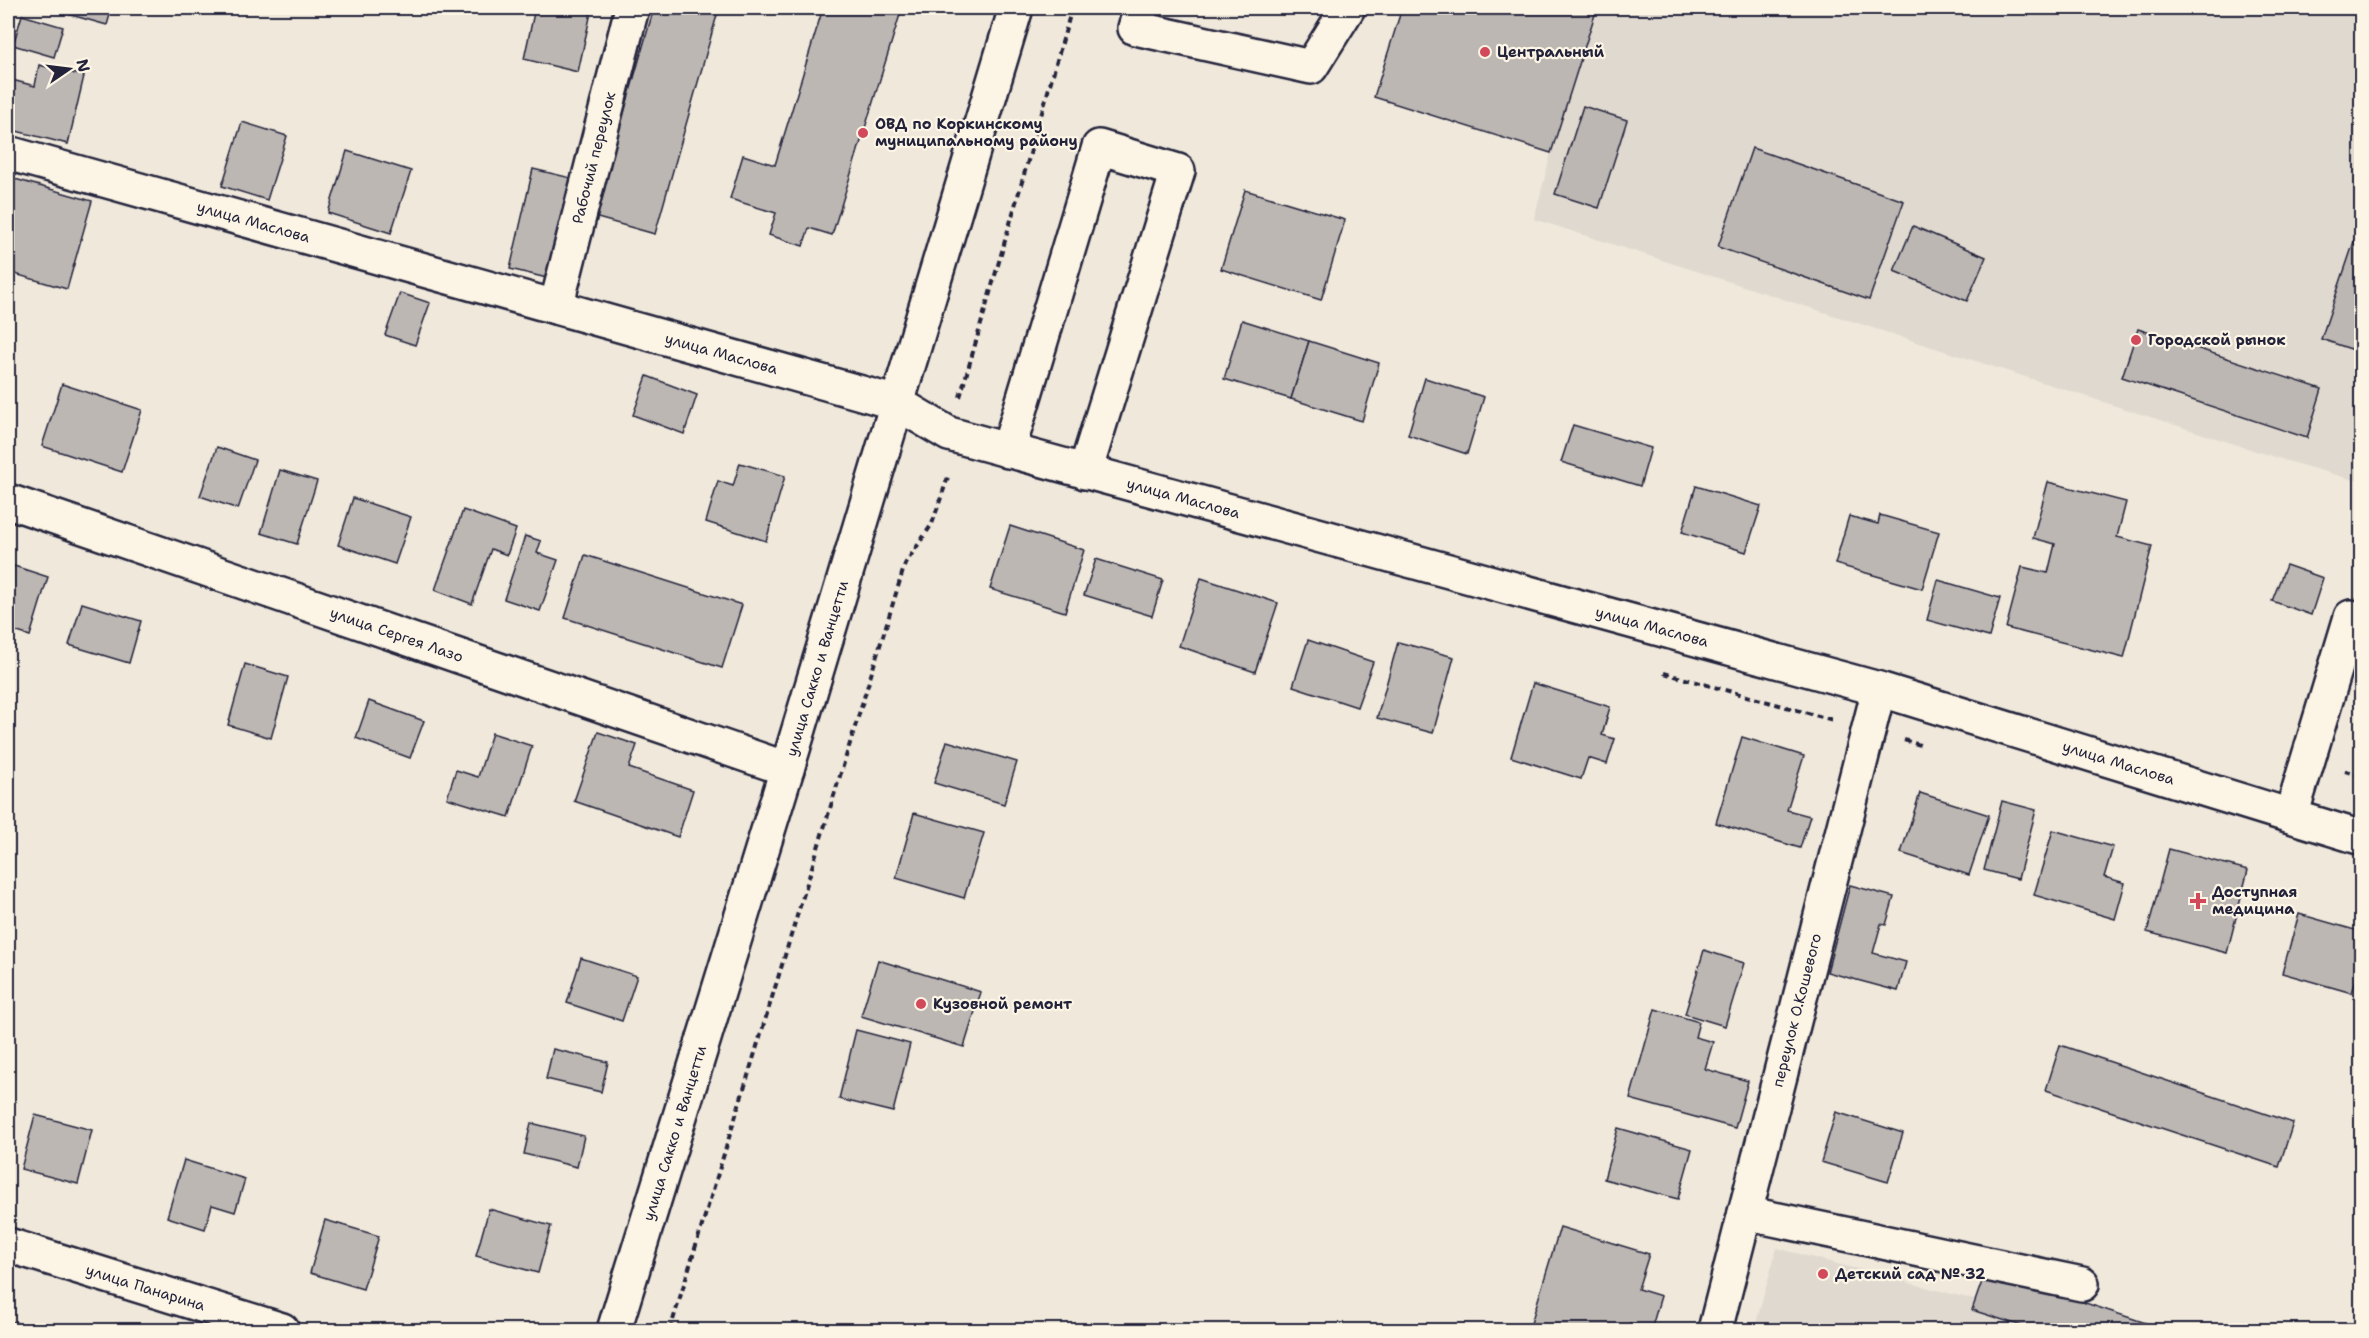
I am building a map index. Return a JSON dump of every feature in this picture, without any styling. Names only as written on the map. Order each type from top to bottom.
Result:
[{"type":"street","name":"Рабочий переулок","points":[[556,307],[632,8]]},
{"type":"street","name":"улица Сакко и Ванцетти","points":[[614,1330],[787,769],[1016,8]]},
{"type":"street","points":[[1141,8],[1135,28],[1311,67],[1348,8]]},
{"type":"street","points":[[1008,451],[1099,147],[1178,171],[1085,472]]},
{"type":"street","name":"улица Маслова","points":[[8,153],[897,403],[949,434],[1879,689],[2361,838]]},
{"type":"street","name":"улица Сергея Лазо","points":[[8,501],[787,769]]},
{"type":"street","points":[[2291,816],[2352,617],[2361,620]]},
{"type":"street","name":"переулок О.Кошевого","points":[[1715,1330],[1879,689]]},
{"type":"street","points":[[1745,1213],[2082,1284]]},
{"type":"street","name":"улица Панарина","points":[[8,1245],[282,1330]]},
{"type":"path","points":[[670,1330],[905,564],[932,524],[949,474],[949,434],[1072,8]]},
{"type":"path","points":[[1662,672],[1926,747]]},
{"type":"shaded area","name":"Городской рынок","points":[[1597,8],[2361,8],[2361,482],[2287,461],[1534,219],[1551,153]]},
{"type":"shaded area","name":"Детский сад № 32","points":[[1777,1248],[1975,1300],[1972,1310],[2034,1330],[1754,1330]]},
{"type":"building","points":[[46,8],[112,8],[107,25]]},
{"type":"building","points":[[535,8],[592,8],[578,72],[524,59]]},
{"type":"building","points":[[654,8],[719,8],[655,234],[594,217]]},
{"type":"building","points":[[823,8],[902,8],[832,235],[809,228],[803,246],[769,235],[776,213],[730,199],[743,155],[775,165]]},
{"type":"building","name":"Центральный","points":[[1402,8],[1597,8],[1551,153],[1374,97]]},
{"type":"building","points":[[22,15],[63,27],[54,57],[13,45]]},
{"type":"building","points":[[39,65],[84,76],[68,144],[8,129],[8,98],[12,80],[35,86]]},
{"type":"building","points":[[1583,106],[1627,120],[1599,208],[1555,194]]},
{"type":"building","points":[[242,122],[287,136],[267,200],[222,186]]},
{"type":"building","points":[[1752,148],[1904,201],[1869,300],[1718,247]]},
{"type":"building","points":[[347,151],[411,171],[391,233],[328,213]]},
{"type":"building","points":[[533,169],[571,178],[547,278],[510,269]]},
{"type":"building","points":[[8,177],[92,201],[67,289],[8,272]]},
{"type":"building","points":[[1245,190],[1345,220],[1321,300],[1221,269]]},
{"type":"building","points":[[2362,218],[2362,347],[2360,352],[2321,339]]},
{"type":"building","points":[[1913,226],[1986,257],[1967,301],[1894,271]]},
{"type":"building","points":[[400,293],[430,303],[415,345],[385,335]]},
{"type":"building","points":[[1242,320],[1309,341],[1291,399],[1224,379]]},
{"type":"building","points":[[2138,329],[2322,389],[2307,438],[2122,377]]},
{"type":"building","points":[[1309,341],[1379,363],[1362,421],[1291,399]]},
{"type":"building","points":[[647,376],[697,395],[684,434],[633,415]]},
{"type":"building","points":[[1425,378],[1484,397],[1467,454],[1408,435]]},
{"type":"building","points":[[62,384],[142,410],[122,472],[42,446]]},
{"type":"building","points":[[1573,425],[1651,448],[1640,486],[1561,462]]},
{"type":"building","points":[[217,447],[255,460],[238,509],[200,496]]},
{"type":"building","points":[[740,463],[785,476],[766,541],[706,522],[718,481],[733,486]]},
{"type":"building","points":[[280,470],[317,481],[297,544],[261,533]]},
{"type":"building","points":[[2048,482],[2126,502],[2117,537],[2152,546],[2124,658],[2006,628],[2022,567],[2048,573],[2055,544],[2033,538]]},
{"type":"building","points":[[1696,486],[1761,506],[1746,552],[1682,532]]},
{"type":"building","points":[[353,498],[411,517],[395,564],[338,545]]},
{"type":"building","points":[[463,510],[516,529],[507,555],[491,549],[472,604],[435,590]]},
{"type":"building","points":[[1880,515],[1939,532],[1922,589],[1835,564],[1849,516],[1878,524]]},
{"type":"building","points":[[1010,526],[1084,550],[1065,612],[990,589]]},
{"type":"building","points":[[525,536],[541,541],[537,553],[558,560],[540,611],[504,599]]},
{"type":"building","points":[[585,555],[742,605],[722,668],[565,618]]},
{"type":"building","points":[[1096,559],[1163,580],[1152,616],[1084,595]]},
{"type":"building","points":[[8,564],[48,577],[30,636],[8,629]]},
{"type":"building","points":[[2286,565],[2323,578],[2311,615],[2272,601]]},
{"type":"building","points":[[1201,578],[1278,603],[1255,672],[1179,646]]},
{"type":"building","points":[[1938,580],[2000,598],[1989,637],[1927,620]]},
{"type":"building","points":[[82,603],[141,621],[129,663],[69,645]]},
{"type":"building","points":[[1308,640],[1373,662],[1357,707],[1293,686]]},
{"type":"building","points":[[1398,642],[1454,657],[1433,733],[1377,718]]},
{"type":"building","points":[[245,664],[288,677],[271,738],[228,725]]},
{"type":"building","points":[[1533,683],[1610,707],[1602,735],[1615,739],[1607,764],[1588,758],[1581,779],[1511,757]]},
{"type":"building","points":[[369,701],[424,721],[410,758],[356,738]]},
{"type":"building","points":[[2362,723],[2362,742],[2356,740]]},
{"type":"building","points":[[598,732],[637,745],[629,768],[693,790],[678,837],[574,801]]},
{"type":"building","points":[[492,733],[532,746],[509,817],[447,798],[456,770],[478,777]]},
{"type":"building","points":[[1742,737],[1804,756],[1787,810],[1810,816],[1800,848],[1716,823]]},
{"type":"building","points":[[947,741],[1017,762],[1004,804],[934,783]]},
{"type":"building","points":[[1920,793],[1989,815],[1969,875],[1901,853]]},
{"type":"building","points":[[2002,801],[2036,810],[2018,879],[1984,870]]},
{"type":"building","points":[[914,813],[984,833],[964,898],[896,878]]},
{"type":"building","points":[[2053,830],[2113,847],[2104,877],[2125,883],[2115,919],[2034,895]]},
{"type":"building","name":"Доступная медицина","points":[[2169,849],[2248,870],[2227,953],[2147,932]]},
{"type":"building","points":[[1850,885],[1894,897],[1886,925],[1881,924],[1873,953],[1906,962],[1898,991],[1827,972]]},
{"type":"building","points":[[2299,914],[2362,932],[2362,961],[2352,993],[2282,973]]},
{"type":"building","points":[[1704,950],[1744,963],[1725,1026],[1685,1014]]},
{"type":"building","points":[[581,958],[637,976],[622,1021],[567,1003]]},
{"type":"building","name":"Кузовной ремонт","points":[[878,960],[981,992],[964,1047],[861,1016]]},
{"type":"building","points":[[1655,1009],[1699,1022],[1695,1037],[1713,1042],[1705,1069],[1748,1081],[1735,1128],[1630,1099]]},
{"type":"building","points":[[856,1030],[910,1044],[893,1112],[839,1099]]},
{"type":"building","points":[[2060,1045],[2293,1123],[2279,1167],[2046,1090]]},
{"type":"building","points":[[553,1049],[608,1062],[601,1092],[546,1079]]},
{"type":"building","points":[[1836,1112],[1903,1133],[1888,1182],[1821,1162]]},
{"type":"building","points":[[35,1115],[92,1130],[78,1184],[21,1169]]},
{"type":"building","points":[[531,1123],[584,1136],[577,1167],[524,1154]]},
{"type":"building","points":[[1618,1128],[1692,1149],[1678,1199],[1604,1179]]},
{"type":"building","points":[[184,1160],[245,1179],[235,1212],[212,1205],[205,1229],[167,1217]]},
{"type":"building","points":[[489,1209],[551,1226],[538,1273],[476,1256]]},
{"type":"building","points":[[325,1220],[379,1236],[363,1289],[310,1273]]},
{"type":"building","points":[[1560,1227],[1649,1254],[1638,1289],[1661,1296],[1651,1330],[1630,1323],[1627,1330],[1529,1330]]},
{"type":"building","points":[[1986,1270],[2167,1330],[2034,1330],[1972,1310]]},
{"type":"building","points":[[8,1320],[38,1330],[8,1330]]},
{"type":"place","name":"Центральный","points":[[1485,52]]},
{"type":"place","name":"ОВД по Коркинскому муниципальному району","points":[[863,133]]},
{"type":"place","name":"Городской рынок","points":[[2136,340]]},
{"type":"place","name":"Доступная медицина","points":[[2198,901]]},
{"type":"place","name":"Кузовной ремонт","points":[[921,1004]]},
{"type":"place","name":"Детский сад № 32","points":[[1823,1274]]}]
